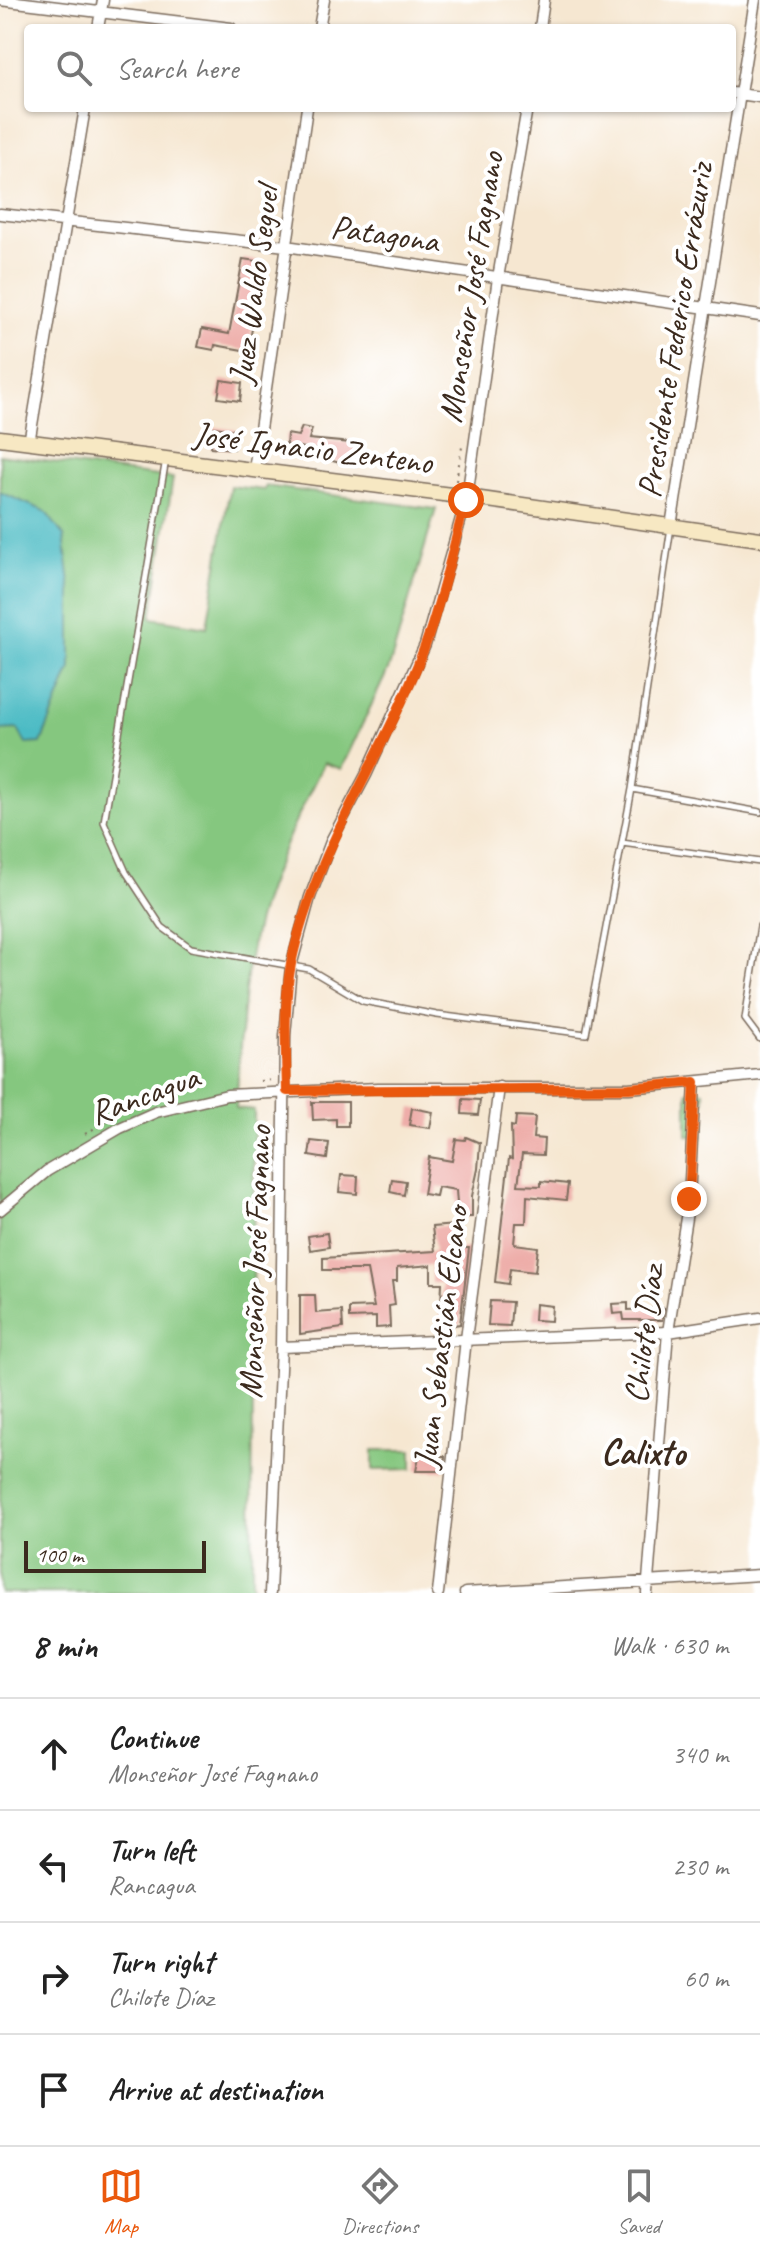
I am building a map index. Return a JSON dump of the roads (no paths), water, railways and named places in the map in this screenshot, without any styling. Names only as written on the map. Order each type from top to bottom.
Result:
[{"type":"street","points":[[0,0],[102,6],[208,24]]},
{"type":"street","points":[[320,24],[324,0]]},
{"type":"street","points":[[541,24],[544,0]]},
{"type":"street","name":"Presidente Federico Errázuriz","points":[[736,93],[755,0]]},
{"type":"street","points":[[736,93],[760,97]]},
{"type":"street","points":[[29,443],[84,112]]},
{"type":"street","name":"Juez Waldo Seguel","points":[[254,470],[306,112]]},
{"type":"street","name":"Monseñor José Fagnano","points":[[270,1593],[281,1347],[282,1091],[291,966],[310,897],[332,839],[366,775],[425,645],[460,496],[526,112]]},
{"type":"street","name":"Presidente Federico Errázuriz","points":[[671,526],[733,112]]},
{"type":"street","name":"Patagona","points":[[0,214],[286,246],[760,316]]},
{"type":"street","name":"José Ignacio Zenteno","points":[[0,438],[460,496],[760,539]]},
{"type":"street","name":"Rancagua","points":[[0,1210],[88,1144],[156,1112],[227,1095],[499,1087],[629,1088],[760,1075]]},
{"type":"street","name":"Chilote Díaz","points":[[647,1593],[668,1332],[683,1245],[694,1141],[695,1082]]},
{"type":"street","name":"Juan Sebastián Elcano","points":[[438,1593],[466,1339],[499,1087]]},
{"type":"street","points":[[281,1347],[668,1332],[760,1318]]},
{"type":"street","points":[[465,1593],[760,1575]]},
{"type":"lane","points":[[166,459],[104,822],[126,872],[162,927],[191,948],[309,969],[363,1001],[437,1015],[586,1034],[632,789],[671,526]]},
{"type":"lane","points":[[632,789],[760,812]]},
{"type":"lane","points":[[622,843],[760,862]]},
{"type":"lane","points":[[760,926],[745,1019],[760,1039]]},
{"type":"water","points":[[0,492],[45,511],[64,536],[71,591],[71,668],[41,743],[26,744],[18,729],[0,730]]},
{"type":"district","name":"Calixto","points":[[643,1451]]}]
